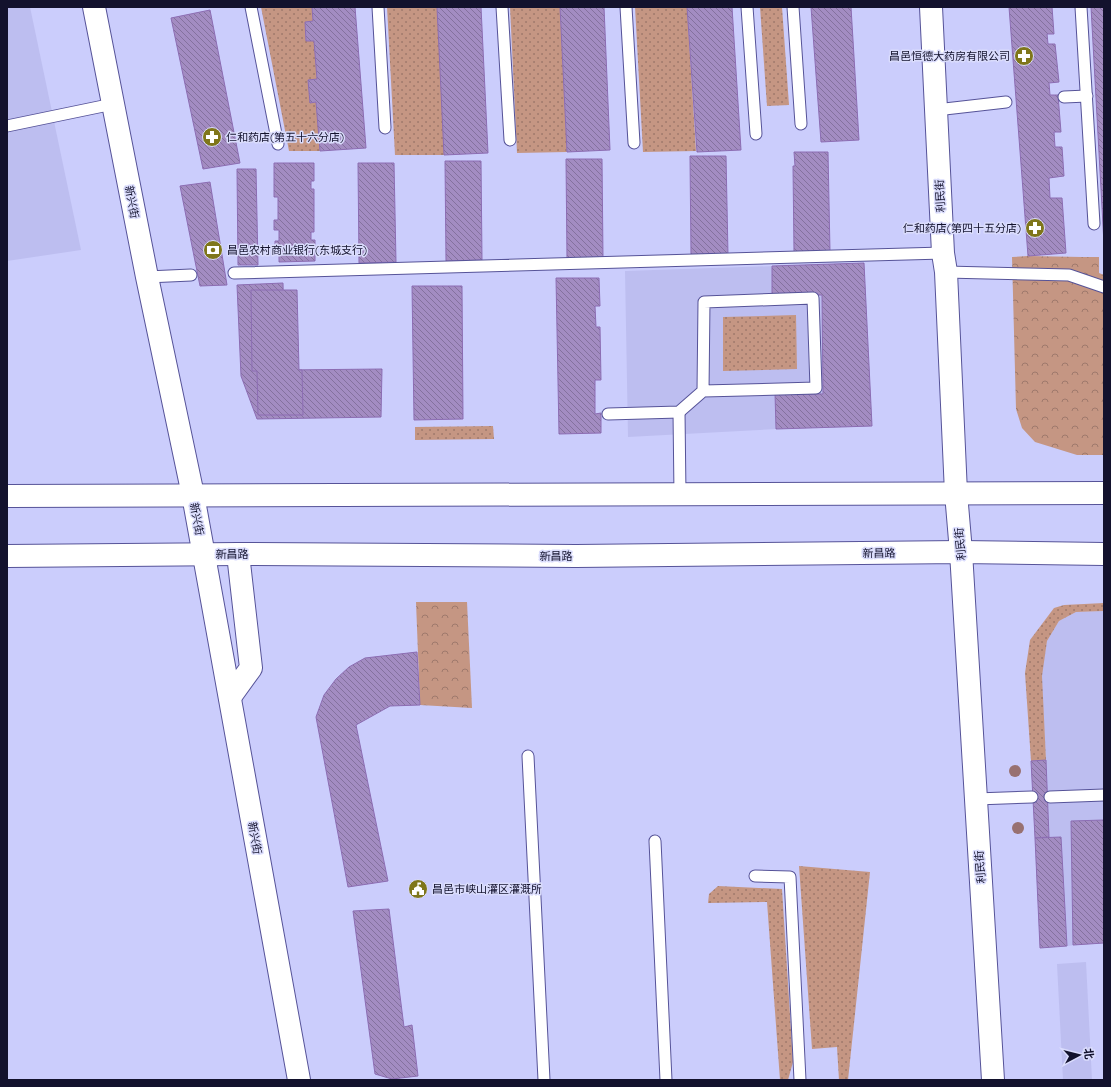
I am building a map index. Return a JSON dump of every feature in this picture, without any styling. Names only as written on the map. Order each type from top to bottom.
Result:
[{"type":"main road","name":"新兴街","points":[[94,7],[147,277],[193,496],[299,1080]]},
{"type":"main road","name":"利民街","points":[[931,7],[956,493],[961,552],[993,1080]]},
{"type":"main road","points":[[7,496],[1104,493]]},
{"type":"main road","name":"新昌路","points":[[7,556],[238,554],[576,556],[961,552],[1104,554]]},
{"type":"main road","points":[[230,697],[251,668],[238,554]]},
{"type":"lane","points":[[251,7],[278,144]]},
{"type":"lane","points":[[378,7],[385,128]]},
{"type":"lane","points":[[502,7],[510,140]]},
{"type":"lane","points":[[626,7],[634,143]]},
{"type":"lane","points":[[747,7],[756,134]]},
{"type":"lane","points":[[793,7],[801,124]]},
{"type":"lane","points":[[1081,7],[1094,224]]},
{"type":"lane","points":[[1064,98],[1087,96]]},
{"type":"lane","points":[[936,110],[1006,102]]},
{"type":"lane","points":[[7,126],[113,104]]},
{"type":"lane","points":[[234,273],[944,262],[1069,275],[1104,287]]},
{"type":"lane","points":[[147,277],[191,275]]},
{"type":"lane","points":[[608,414],[678,412],[703,391],[816,388],[813,298],[704,302],[703,391]]},
{"type":"lane","points":[[678,412],[680,495]]},
{"type":"lane","points":[[528,756],[544,1080]]},
{"type":"lane","points":[[1050,797],[1104,796]]},
{"type":"lane","points":[[976,799],[1032,797]]},
{"type":"lane","points":[[655,841],[666,1080]]},
{"type":"lane","points":[[755,876],[790,877],[800,1080]]},
{"type":"shaded area","points":[[7,7],[30,7],[81,250],[7,261]]},
{"type":"shaded area","points":[[864,263],[872,426],[776,429],[628,437],[625,271]]},
{"type":"shaded area","points":[[1104,611],[1104,943],[1040,948],[1031,761],[1046,760],[1041,676],[1047,641],[1059,621],[1076,612]]},
{"type":"shaded area","points":[[1086,962],[1092,1080],[1063,1080],[1057,964]]},
{"type":"green space","points":[[261,7],[312,7],[313,21],[305,22],[306,41],[314,41],[317,79],[308,80],[310,103],[316,102],[320,151],[289,151]]},
{"type":"green space","points":[[387,7],[437,7],[445,155],[395,155]]},
{"type":"green space","points":[[510,7],[560,7],[567,152],[517,153]]},
{"type":"green space","points":[[635,7],[687,7],[696,151],[643,152]]},
{"type":"green space","points":[[760,7],[782,7],[789,105],[767,106]]},
{"type":"green space","points":[[1012,257],[1099,257],[1099,273],[1104,275],[1104,455],[1077,455],[1035,442],[1022,428],[1016,409]]},
{"type":"green space","points":[[796,315],[797,369],[723,371],[723,317]]},
{"type":"green space","points":[[493,426],[494,439],[415,440],[415,427]]},
{"type":"green space","points":[[416,602],[467,602],[472,708],[420,705]]},
{"type":"green space","points":[[1104,603],[1104,611],[1076,612],[1059,621],[1047,641],[1042,676],[1046,760],[1031,761],[1025,673],[1030,640],[1054,608],[1064,605]]},
{"type":"green space","points":[[799,866],[870,872],[848,1080],[839,1080],[837,1047],[812,1049]]},
{"type":"green space","points":[[718,886],[782,889],[793,1062],[788,1080],[780,1080],[767,902],[708,903],[709,894]]},
{"type":"building","points":[[312,7],[355,7],[366,148],[320,151],[316,102],[310,103],[308,80],[317,79],[314,41],[306,41],[305,22],[313,21]]},
{"type":"building","points":[[437,7],[481,7],[488,153],[444,155]]},
{"type":"building","points":[[560,7],[604,7],[610,150],[567,152]]},
{"type":"building","points":[[687,7],[732,7],[741,150],[697,152]]},
{"type":"building","points":[[811,7],[851,7],[859,140],[821,142]]},
{"type":"building","points":[[1009,7],[1052,7],[1054,34],[1047,34],[1048,44],[1055,44],[1059,82],[1049,83],[1050,95],[1058,95],[1061,132],[1054,132],[1055,147],[1062,147],[1064,176],[1049,178],[1050,198],[1062,198],[1066,253],[1028,256]]},
{"type":"building","points":[[1091,7],[1104,7],[1104,244]]},
{"type":"building","points":[[210,10],[240,163],[203,169],[171,18]]},
{"type":"building","points":[[794,152],[828,152],[830,252],[794,252]]},
{"type":"building","points":[[690,156],[726,156],[728,255],[691,256]]},
{"type":"building","points":[[566,159],[602,159],[603,258],[567,259]]},
{"type":"building","points":[[445,161],[481,161],[482,260],[446,261]]},
{"type":"building","points":[[274,163],[314,163],[314,181],[311,181],[311,189],[314,189],[314,232],[311,232],[311,240],[315,240],[315,261],[279,262],[279,253],[275,253],[275,241],[279,241],[279,230],[274,230],[274,220],[278,220],[278,197],[274,197]]},
{"type":"building","points":[[358,163],[394,163],[396,262],[359,263]]},
{"type":"building","points":[[237,169],[256,169],[258,265],[238,265]]},
{"type":"building","points":[[210,182],[227,285],[200,286],[180,186]]},
{"type":"building","points":[[864,263],[872,426],[776,429],[775,393],[823,394],[822,295],[772,295],[772,266]]},
{"type":"building","points":[[556,278],[599,278],[600,306],[595,306],[596,327],[600,327],[601,380],[595,380],[595,414],[601,413],[601,433],[559,434]]},
{"type":"building","points":[[283,283],[285,370],[382,369],[381,417],[257,419],[241,376],[237,285]]},
{"type":"building","points":[[412,286],[462,286],[463,419],[414,420]]},
{"type":"building","points":[[251,290],[297,290],[299,370],[302,370],[303,415],[258,415],[257,371],[252,371]]},
{"type":"building","points":[[417,652],[420,705],[390,706],[356,725],[388,881],[348,887],[316,717],[324,695],[336,679],[349,667],[365,658]]},
{"type":"building","points":[[1046,760],[1049,837],[1035,838],[1031,761]]},
{"type":"building","points":[[1104,820],[1104,943],[1073,945],[1071,821]]},
{"type":"building","points":[[1061,837],[1067,946],[1040,948],[1035,838]]},
{"type":"building","points":[[389,909],[404,1027],[412,1025],[418,1076],[392,1079],[375,1074],[353,911]]},
{"type":"place","name":"昌邑恒德大药房有限公司","points":[[1024,56]]},
{"type":"place","name":"仁和药店(第五十六分店)","points":[[212,137]]},
{"type":"place","name":"仁和药店(第四十五分店)","points":[[1035,228]]},
{"type":"place","name":"昌邑农村商业银行(东城支行)","points":[[213,250]]},
{"type":"place","name":"昌邑市峡山灌区灌溉所","points":[[418,889]]}]
